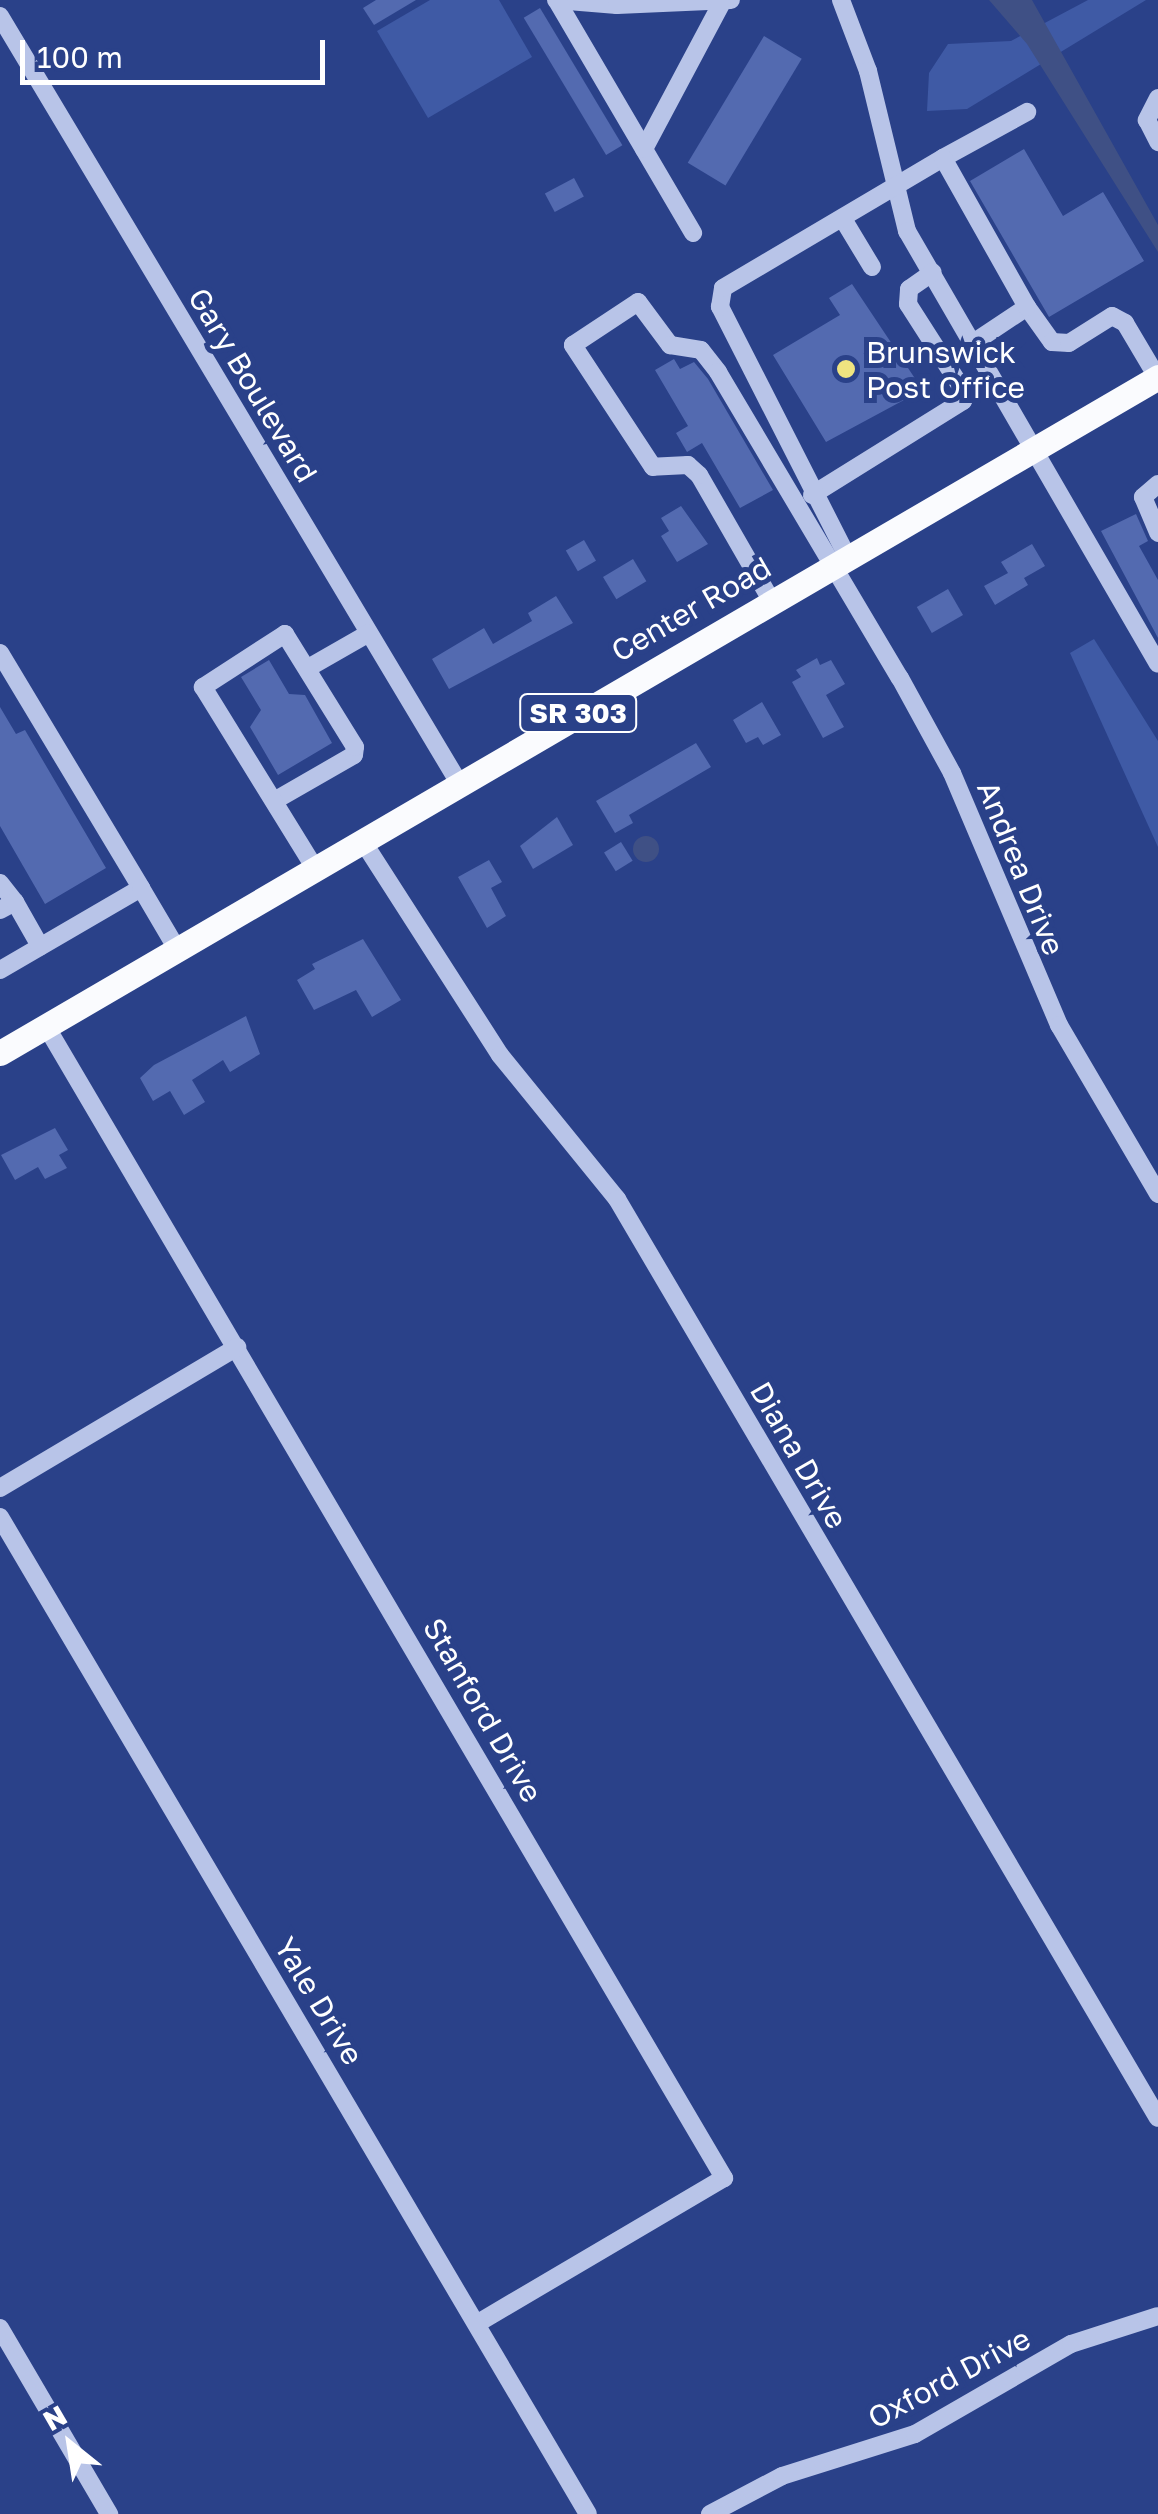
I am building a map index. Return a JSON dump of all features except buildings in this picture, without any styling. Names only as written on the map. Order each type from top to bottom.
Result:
[{"type":"main road","name":"Center Road","points":[[0,1053],[1030,448],[1158,377]]},
{"type":"street","points":[[841,0],[868,71],[892,191],[906,231],[1158,664]]},
{"type":"street","points":[[556,1],[727,1],[644,149]]},
{"type":"street","points":[[556,1],[693,233]]},
{"type":"street","name":"Gary Boulevard","points":[[0,16],[459,784]]},
{"type":"street","points":[[1158,98],[1147,120],[1158,142]]},
{"type":"street","points":[[839,560],[812,495],[720,307],[722,288],[1027,112]]},
{"type":"street","points":[[944,158],[1027,307],[1052,342],[1069,343],[1112,316],[1125,323],[1158,377]]},
{"type":"street","points":[[843,219],[872,268]]},
{"type":"street","points":[[812,495],[963,401],[962,390],[908,304],[909,288],[932,272]]},
{"type":"street","points":[[771,600],[699,475],[688,465],[653,467],[572,344],[638,302],[670,346],[701,350],[788,490],[839,560]]},
{"type":"street","points":[[973,343],[1027,307]]},
{"type":"street","points":[[1158,484],[1143,497],[1158,533]]},
{"type":"street","name":"Andrea Drive","points":[[839,560],[936,741],[1045,996],[1158,1194]]},
{"type":"street","points":[[308,668],[369,633]]},
{"type":"street","points":[[274,801],[354,755],[308,668],[285,634],[204,681],[274,801],[314,868]]},
{"type":"street","points":[[0,653],[177,949]]},
{"type":"street","name":"Diana Drive","points":[[362,840],[500,1056],[617,1199],[1158,2118]]},
{"type":"street","points":[[0,883],[7,906],[40,946]]},
{"type":"street","points":[[0,970],[141,888]]},
{"type":"street","name":"Stanford Drive","points":[[46,1026],[724,2178],[478,2323]]},
{"type":"street","points":[[0,1488],[238,1348]]},
{"type":"street","name":"Yale Drive","points":[[0,1517],[588,2514]]},
{"type":"street","name":"Oxford Drive","points":[[710,2514],[782,2476],[915,2434],[1070,2344],[1158,2316]]},
{"type":"street","points":[[0,2328],[108,2514]]},
{"type":"shaded area","points":[[430,0],[499,0],[532,57],[428,118],[377,31]]},
{"type":"shaded area","points":[[989,0],[1032,0],[1158,225],[1158,252],[1027,44]]},
{"type":"shaded area","points":[[1088,0],[1146,0],[967,109],[927,111],[929,73],[948,44],[1011,41]]},
{"type":"shaded area","points":[[1094,639],[1158,741],[1158,847],[1070,653]]},
{"type":"shaded area","points":[[646,836],[655,840],[659,849],[655,858],[646,862],[637,858],[633,849],[637,840]]},
{"type":"place","name":"Brunswick Post Office","points":[[846,369]]}]
